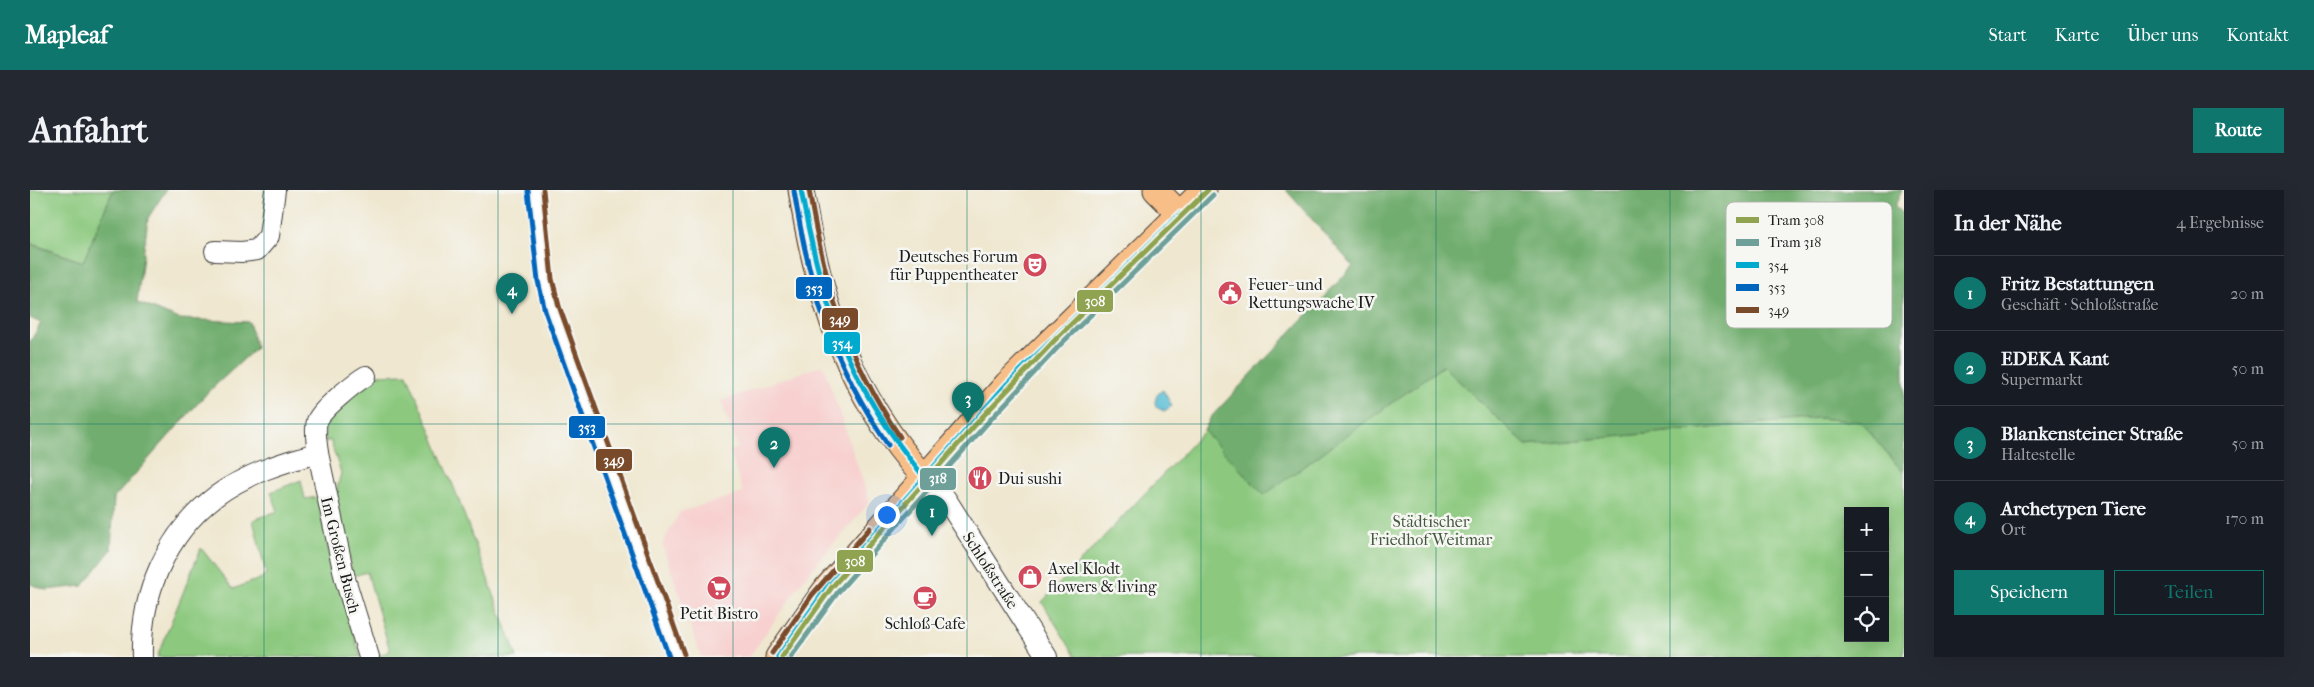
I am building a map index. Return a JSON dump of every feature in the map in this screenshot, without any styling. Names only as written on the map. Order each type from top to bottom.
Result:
[{"type":"main road","name":"Schloßstraße","points":[[801,190],[810,248],[821,290],[854,376],[909,463],[925,478]]},
{"type":"main road","points":[[1156,190],[1180,214]]},
{"type":"main road","points":[[778,657],[826,589],[1018,373],[1204,190]]},
{"type":"street","points":[[215,251],[242,252],[257,250],[269,236],[275,190]]},
{"type":"street","points":[[535,190],[545,280],[554,315],[677,657]]},
{"type":"street","name":"Im Großen Busch","points":[[366,376],[351,385],[319,418],[316,426],[318,453],[345,579],[370,657]]},
{"type":"street","points":[[142,657],[144,617],[149,594],[163,559],[187,524],[218,495],[252,476],[318,453]]},
{"type":"street","name":"Schloßstraße","points":[[925,478],[946,499],[1047,657]]},
{"type":"shaded area","points":[[823,365],[870,502],[808,573],[749,657],[701,657],[662,544],[680,512],[743,493],[730,451],[738,448],[721,401]]},
{"type":"green space","points":[[30,190],[113,190],[83,262],[30,243]]},
{"type":"green space","points":[[113,190],[166,190],[148,218],[137,302],[179,319],[249,322],[256,348],[207,393],[114,498],[111,550],[83,586],[46,590],[30,584],[30,342],[41,323],[30,318],[30,248],[31,244],[83,262]]},
{"type":"green space","points":[[1286,190],[1902,190],[1895,206],[1904,216],[1904,473],[1861,422],[1817,418],[1526,445],[1443,366],[1264,495],[1204,431],[1211,417],[1353,266]]},
{"type":"green space","name":"Städtischer Friedhof Weitmar","points":[[1443,366],[1526,445],[1817,418],[1861,422],[1904,473],[1904,657],[1076,657],[1042,602],[1204,431],[1211,417]]},
{"type":"green space","points":[[407,374],[455,490],[517,657],[379,657],[379,655],[390,651],[367,572],[353,576],[335,497],[341,473],[330,440],[326,442],[324,425],[372,375]]},
{"type":"green space","points":[[301,480],[305,499],[317,497],[331,561],[361,657],[157,657],[201,548],[233,589],[262,578],[266,573],[253,520],[278,511],[271,492]]},
{"type":"water","points":[[1163,390],[1172,406],[1164,411],[1156,407],[1155,402],[1157,395]]},
{"type":"tram line","name":"308","points":[[782,657],[832,587],[984,415],[1055,340],[1208,190]]},
{"type":"tram line","name":"318","points":[[791,657],[838,592],[990,420],[1060,345],[1213,195]]},
{"type":"transit line","name":"349","points":[[543,190],[552,279],[559,306],[684,654]]},
{"type":"transit line","name":"354","points":[[801,190],[818,271],[842,343],[857,377],[876,410],[898,444],[925,478]]},
{"type":"transit line","name":"349","points":[[809,190],[822,258],[840,319],[865,377],[900,437]]},
{"type":"transit line","name":"353","points":[[528,191],[538,281],[545,311],[669,657]]},
{"type":"transit line","name":"353","points":[[794,191],[807,261],[837,354],[868,414],[888,445]]},
{"type":"transit line","name":"354","points":[[778,657],[826,589],[1007,384],[1180,214]]},
{"type":"transit line","name":"349","points":[[772,653],[812,595],[870,528]]},
{"type":"transit line","name":"353","points":[[787,657],[824,605],[871,551]]},
{"type":"place","name":"Deutsches Forum für Puppentheater","points":[[1035,265]]},
{"type":"place","name":"Feuer- und Rettungswache IV","points":[[1230,293]]},
{"type":"place","name":"Archetypen Tiere","points":[[512,314]]},
{"type":"place","name":"Blankensteiner Straße","points":[[968,423]]},
{"type":"place","name":"EDEKA Kant","points":[[774,468]]},
{"type":"place","name":"Dui sushi","points":[[980,478]]},
{"type":"place","name":"Fritz Bestattungen","points":[[932,536]]},
{"type":"place","name":"Axel Klodt flowers & living","points":[[1030,577]]},
{"type":"place","name":"Petit Bistro","points":[[719,588]]},
{"type":"place","name":"Schloß-Cafe","points":[[925,598]]}]
